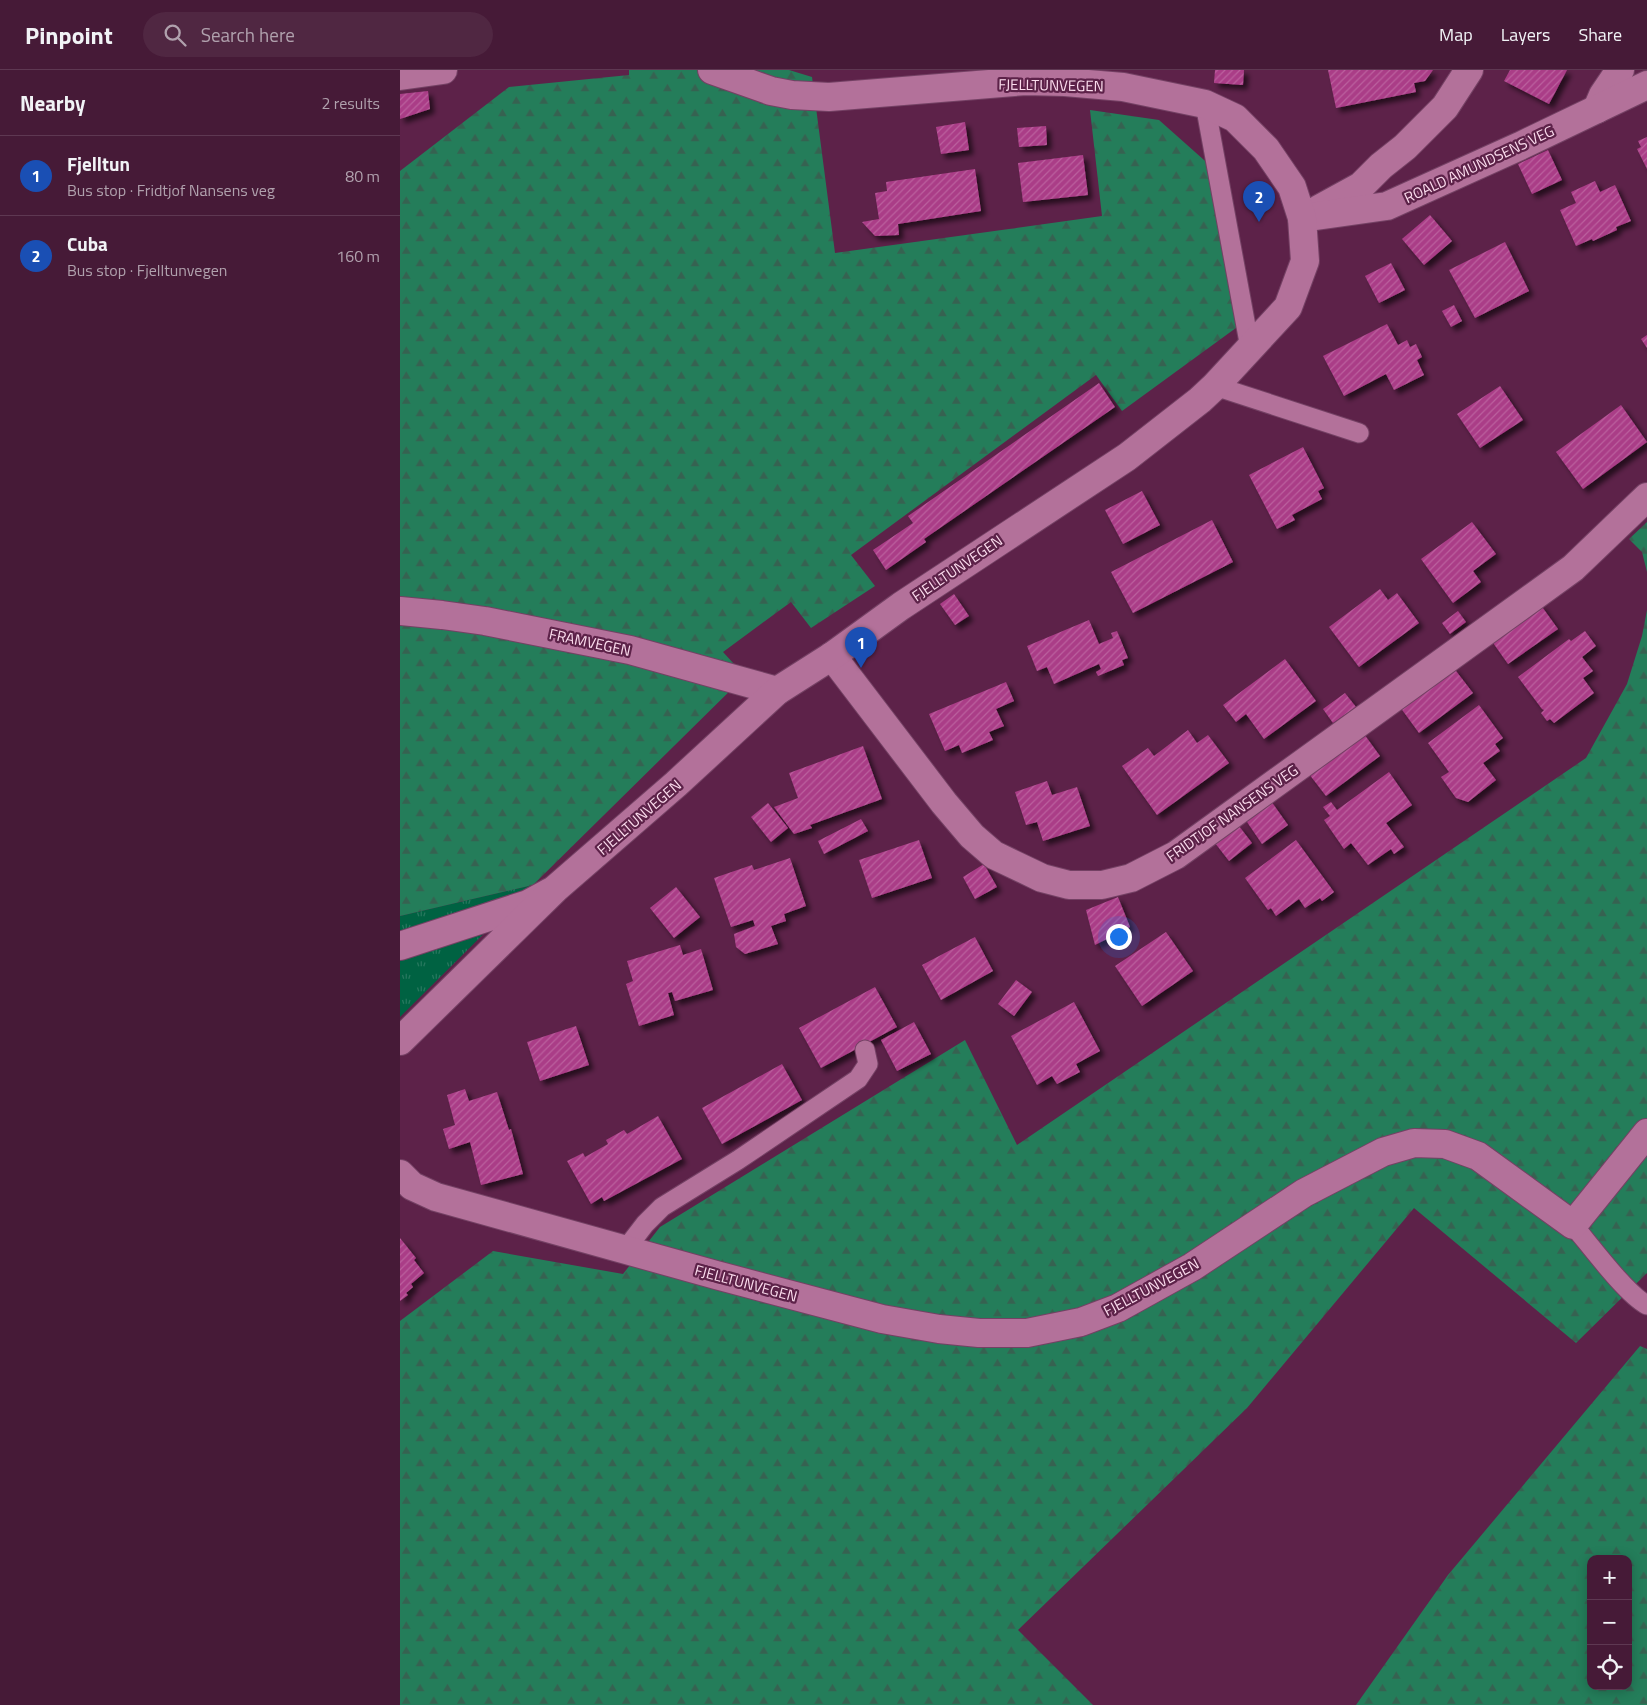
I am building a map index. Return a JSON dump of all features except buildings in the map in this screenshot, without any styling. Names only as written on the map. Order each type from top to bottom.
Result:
[{"type":"street","points":[[400,76],[443,70]]},
{"type":"street","name":"FJELLTUNVEGEN","points":[[400,1041],[556,889],[676,784],[777,691],[832,656],[901,606],[1127,457],[1215,386],[1288,307],[1305,261],[1302,218],[1292,187],[1266,149],[1235,118],[1205,104],[1123,87],[1026,81],[829,97],[792,95],[771,91],[712,70]]},
{"type":"street","points":[[1302,218],[1361,186],[1381,166],[1405,147],[1445,107],[1469,70]]},
{"type":"street","points":[[1596,109],[1620,70]]},
{"type":"street","name":"ROALD AMUNDSENS VEG","points":[[1302,218],[1387,206],[1647,85]]},
{"type":"street","name":"FRIDTJOF NANSENS VEG","points":[[832,656],[944,802],[972,836],[994,855],[1042,878],[1069,885],[1102,885],[1131,878],[1176,855],[1573,568],[1647,497]]},
{"type":"street","name":"FRAMVEGEN","points":[[400,611],[485,621],[630,650],[777,691]]},
{"type":"street","name":"FJELLTUNVEGEN","points":[[400,946],[528,904],[556,889]]},
{"type":"street","points":[[1574,1225],[1647,1134]]},
{"type":"street","name":"FJELLTUNVEGEN","points":[[400,1174],[412,1186],[436,1197],[625,1250],[882,1319],[939,1329],[971,1332],[1027,1333],[1082,1322],[1118,1308],[1192,1267],[1304,1193],[1383,1152],[1414,1143],[1445,1144],[1478,1156],[1574,1225]]},
{"type":"lane","points":[[1205,104],[1250,348]]},
{"type":"lane","points":[[1215,386],[1359,433]]},
{"type":"lane","points":[[625,1250],[645,1224],[662,1207],[738,1160],[858,1079],[868,1064],[865,1050]]},
{"type":"lane","name":"FJELLTUNVEGEN","points":[[1574,1225],[1626,1287],[1640,1301],[1647,1305]]},
{"type":"green space","points":[[629,70],[789,70],[812,77],[835,253],[1102,216],[1090,110],[1159,120],[1213,168],[1240,325],[1122,411],[1096,375],[851,555],[875,586],[811,628],[791,602],[723,652],[745,676],[533,885],[400,916],[400,171],[509,87],[629,75]]},
{"type":"green space","points":[[1647,522],[1647,572],[1642,552],[1629,539]]},
{"type":"green space","points":[[1647,610],[1647,1273],[1576,1343],[1414,1208],[1247,1408],[1018,1630],[1093,1705],[400,1705],[400,1321],[493,1251],[623,1274],[660,1227],[965,1040],[1017,1145],[1586,758],[1627,684],[1642,636]]},
{"type":"green space","points":[[533,885],[400,1017],[400,916]]},
{"type":"green space","points":[[1640,1346],[1647,1349],[1647,1705],[1356,1705],[1448,1575]]},
{"type":"place","name":"Cuba","points":[[1259,222]]},
{"type":"place","name":"Fjelltun","points":[[861,668]]}]
